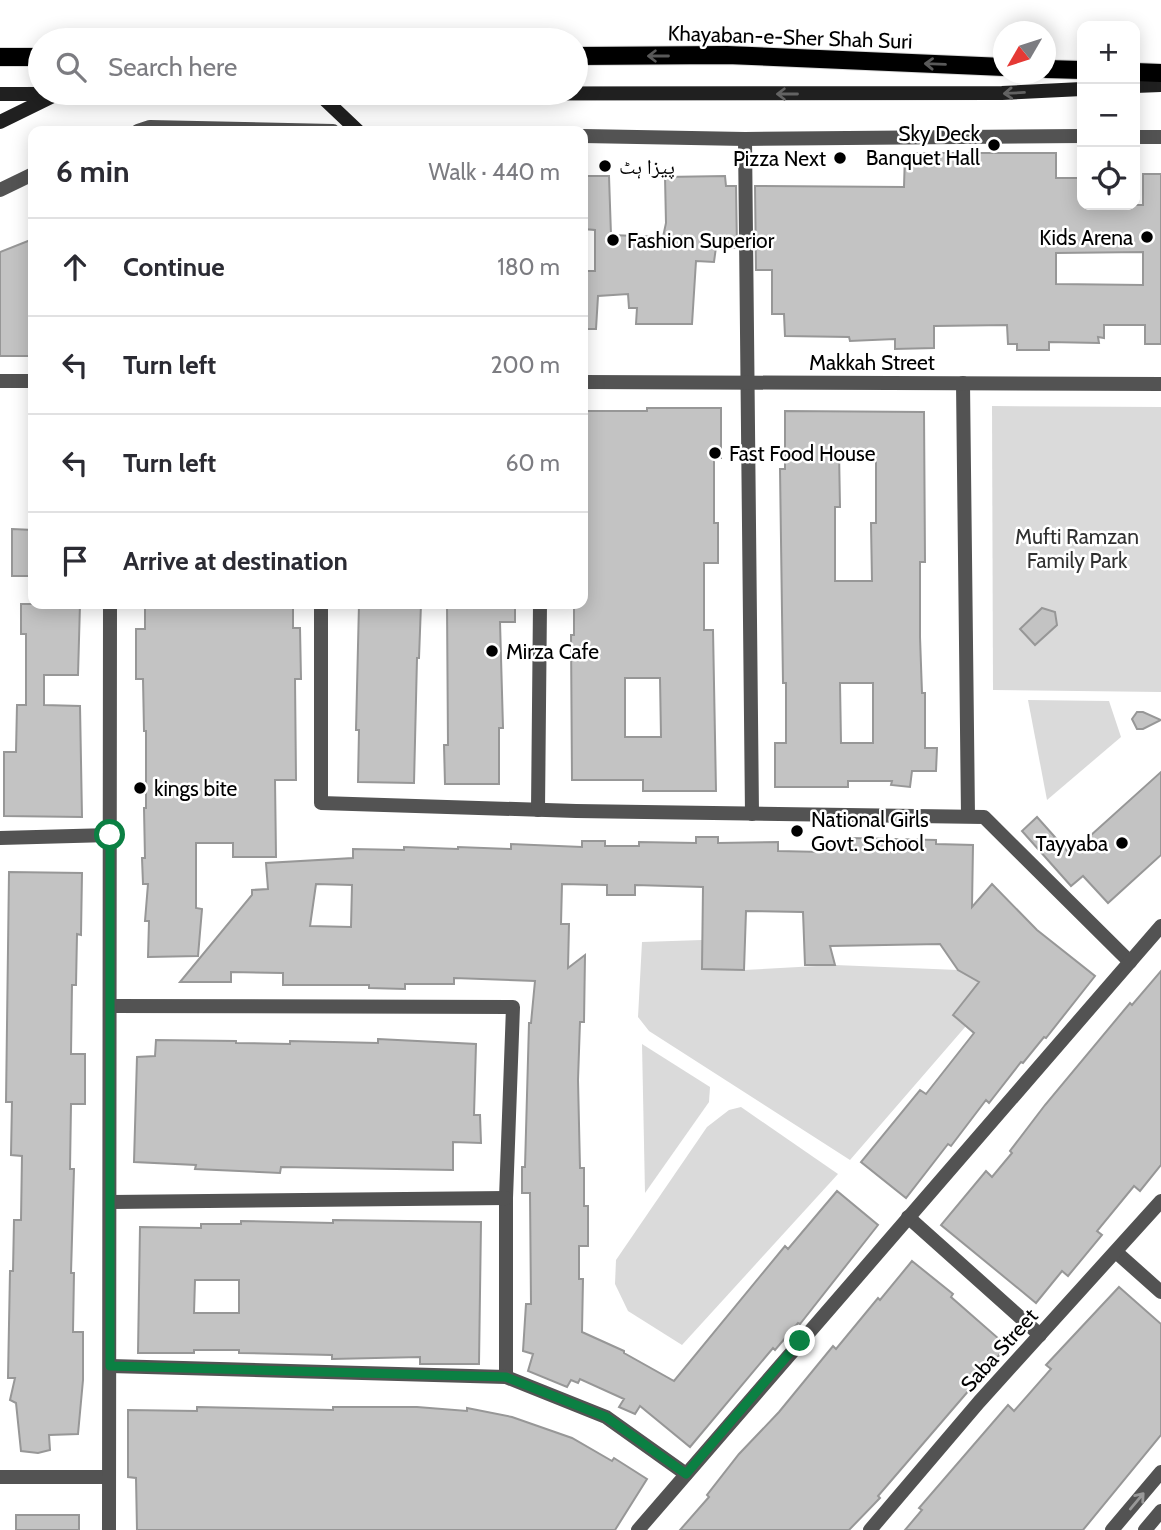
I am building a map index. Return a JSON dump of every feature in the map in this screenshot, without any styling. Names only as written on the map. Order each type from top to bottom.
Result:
[{"type":"main road","name":"Khayaban-e-Sher Shah Suri","points":[[588,56],[727,55],[993,67]]},
{"type":"main road","points":[[0,57],[28,57]]},
{"type":"main road","points":[[1056,69],[1077,70]]},
{"type":"main road","points":[[1140,72],[1161,73]]},
{"type":"main road","points":[[1140,86],[1161,85]]},
{"type":"main road","points":[[588,94],[1002,93],[1077,89]]},
{"type":"main road","points":[[0,94],[28,94]]},
{"type":"main road","points":[[0,122],[35,105]]},
{"type":"main road","points":[[331,105],[353,126]]},
{"type":"street","points":[[588,136],[745,139],[1077,136]]},
{"type":"street","points":[[1140,137],[1161,137]]},
{"type":"street","points":[[745,139],[752,814]]},
{"type":"street","points":[[0,190],[28,176]]},
{"type":"street","points":[[0,381],[28,381]]},
{"type":"street","name":"Makkah Street","points":[[588,382],[1161,383]]},
{"type":"street","points":[[963,383],[968,816]]},
{"type":"street","points":[[109,1530],[110,609]]},
{"type":"street","points":[[321,609],[321,803],[538,810],[984,817],[1130,962]]},
{"type":"street","points":[[538,810],[540,609]]},
{"type":"street","points":[[0,838],[110,835]]},
{"type":"street","points":[[638,1530],[1161,926]]},
{"type":"street","points":[[110,1006],[513,1007],[506,1198],[506,1377]]},
{"type":"street","points":[[111,1202],[506,1198]]},
{"type":"street","name":"Saba Street","points":[[870,1530],[979,1402],[1161,1201]]},
{"type":"street","points":[[908,1217],[1040,1335]]},
{"type":"street","points":[[1116,1252],[1161,1292]]},
{"type":"street","points":[[110,1366],[506,1377],[606,1417],[686,1474]]},
{"type":"street","points":[[1112,1530],[1161,1472]]},
{"type":"street","points":[[0,1477],[109,1477]]},
{"type":"street","points":[[1145,1530],[1161,1511]]},
{"type":"green space","name":"Mufti Ramzan Family Park","points":[[992,406],[1161,407],[1161,692],[993,690]]},
{"type":"green space","points":[[1028,700],[1109,701],[1121,737],[1047,800]]},
{"type":"green space","points":[[702,940],[702,969],[744,970],[835,965],[958,970],[979,982],[953,1014],[966,1026],[850,1160],[649,1031],[638,1017],[642,942]]},
{"type":"green space","points":[[642,1044],[710,1087],[709,1102],[645,1193]]},
{"type":"green space","points":[[741,1107],[838,1174],[682,1345],[628,1311],[615,1284],[616,1260],[707,1127],[729,1110]]},
{"type":"building","points":[[905,153],[1056,153],[1056,178],[1077,178],[1077,210],[1140,210],[1140,205],[1143,205],[1143,174],[1161,174],[1161,344],[1145,344],[1145,325],[1104,325],[1104,338],[1098,337],[1099,343],[1049,342],[1049,350],[1017,350],[1017,344],[1008,344],[1007,325],[934,326],[934,348],[895,349],[895,339],[850,341],[849,337],[785,336],[784,314],[772,314],[772,270],[756,270],[755,186],[904,187]],"holes":[[[1143,252],[1143,285],[1056,284],[1056,253]]]},
{"type":"building","points":[[588,176],[609,176],[611,235],[663,237],[666,223],[665,177],[725,176],[726,186],[736,186],[737,248],[716,247],[714,262],[696,261],[692,324],[636,324],[637,308],[629,308],[628,294],[598,296],[596,329],[588,329],[588,271],[595,271],[595,230],[588,229]]},
{"type":"building","points":[[28,241],[28,356],[0,356],[0,252]]},
{"type":"building","points":[[721,408],[721,458],[714,458],[714,523],[718,523],[718,563],[704,563],[704,630],[713,630],[716,791],[643,791],[643,780],[572,780],[571,635],[574,635],[574,609],[588,609],[588,411]],"holes":[[[625,678],[660,678],[661,737],[625,737]]]},
{"type":"building","points":[[785,411],[924,412],[925,562],[920,562],[922,693],[925,693],[925,748],[937,748],[936,771],[912,771],[910,787],[891,785],[892,781],[848,781],[848,787],[775,787],[775,743],[786,743],[780,469],[785,469]],"holes":[[[839,451],[876,453],[876,523],[871,523],[872,581],[835,581],[835,507],[840,507]],[[840,683],[873,683],[873,743],[841,743]]]},
{"type":"building","points":[[12,529],[28,530],[28,576],[12,576]]},
{"type":"building","points":[[21,604],[28,604],[28,609],[80,609],[78,675],[44,675],[44,705],[80,706],[82,817],[4,816],[4,752],[16,752],[17,705],[26,705],[26,634],[21,634]]},
{"type":"building","points":[[1042,608],[1055,612],[1057,625],[1035,645],[1020,629]]},
{"type":"building","points":[[145,609],[293,609],[293,628],[300,628],[301,679],[295,679],[296,780],[275,780],[276,857],[233,857],[233,843],[196,843],[196,908],[202,909],[198,956],[148,957],[149,921],[145,921],[148,884],[143,884],[142,858],[145,858],[146,731],[143,679],[136,679],[136,629],[145,629]]},
{"type":"building","points":[[359,609],[421,609],[414,783],[358,782],[359,730],[356,730]]},
{"type":"building","points":[[447,609],[515,609],[515,622],[500,622],[503,728],[499,728],[499,784],[445,784],[444,745],[448,745]]},
{"type":"building","points":[[1137,712],[1161,720],[1143,729],[1137,729],[1132,719]]},
{"type":"building","name":"Tayyaba","points":[[1161,772],[1161,855],[1108,903],[1083,876],[1071,886],[1022,831],[1037,817],[1070,854]]},
{"type":"building","points":[[696,837],[718,837],[718,843],[778,842],[778,851],[822,852],[822,847],[852,847],[852,838],[936,840],[936,844],[973,845],[972,907],[992,884],[1037,930],[1095,976],[1046,1038],[1044,1037],[1023,1063],[1021,1062],[989,1103],[986,1100],[951,1146],[948,1144],[906,1198],[861,1162],[920,1090],[926,1094],[974,1033],[953,1015],[979,982],[958,970],[940,944],[830,946],[835,965],[805,965],[803,912],[746,911],[744,970],[702,969],[703,887],[635,885],[635,895],[607,895],[607,885],[562,884],[561,924],[569,924],[568,968],[585,955],[584,1022],[580,1022],[578,1080],[580,1168],[584,1168],[584,1206],[588,1206],[588,1246],[579,1246],[579,1279],[583,1279],[582,1332],[624,1351],[674,1381],[785,1246],[788,1249],[837,1191],[878,1225],[800,1324],[798,1323],[775,1350],[773,1348],[690,1447],[640,1406],[635,1414],[619,1407],[624,1399],[580,1379],[578,1383],[571,1380],[567,1387],[528,1371],[533,1354],[523,1351],[526,1304],[531,1304],[530,1193],[522,1193],[522,1167],[525,1167],[529,1023],[535,981],[454,978],[454,984],[405,984],[405,989],[369,988],[369,985],[283,985],[283,973],[231,972],[231,982],[180,982],[252,895],[252,890],[268,889],[266,863],[353,858],[353,849],[511,849],[511,844],[582,847],[582,841],[605,841],[605,846],[639,846],[639,842],[696,843]],"holes":[[[316,884],[352,885],[351,927],[310,926]]]},
{"type":"building","points":[[9,872],[82,873],[81,935],[77,934],[76,985],[72,985],[71,1054],[85,1054],[85,1104],[71,1104],[70,1169],[74,1169],[71,1273],[74,1273],[73,1332],[83,1332],[83,1380],[78,1434],[49,1435],[50,1450],[38,1453],[21,1451],[16,1403],[10,1400],[15,1378],[8,1378],[10,1271],[13,1271],[14,1220],[21,1220],[22,1156],[11,1155],[12,1102],[6,1102]]},
{"type":"building","points":[[1161,971],[1161,1165],[1140,1191],[1134,1186],[1097,1231],[1102,1235],[1068,1276],[1062,1271],[1036,1303],[941,1225],[986,1171],[992,1177],[1045,1105],[1130,1003],[1132,1005]]},
{"type":"building","points":[[378,1039],[476,1044],[474,1115],[480,1115],[481,1143],[453,1142],[453,1170],[281,1167],[280,1173],[195,1169],[196,1165],[134,1162],[137,1057],[155,1056],[156,1040],[290,1044],[290,1041],[378,1043]]},
{"type":"building","points":[[333,1220],[481,1222],[479,1364],[420,1364],[420,1357],[332,1359],[332,1355],[239,1353],[239,1350],[138,1353],[140,1227],[201,1228],[201,1224],[241,1224],[241,1221],[333,1223]],"holes":[[[195,1280],[239,1280],[239,1313],[194,1313]]]},
{"type":"building","points":[[912,1261],[953,1294],[951,1297],[1007,1346],[878,1496],[880,1498],[849,1530],[680,1530],[709,1497],[707,1495],[739,1454],[779,1412],[833,1346],[836,1349],[878,1298],[880,1300]]},
{"type":"building","points":[[1119,1287],[1161,1324],[1161,1435],[1083,1530],[905,1530],[922,1510],[919,1508],[1008,1405],[1014,1411],[1051,1369],[1046,1365]]},
{"type":"building","points":[[197,1407],[333,1410],[333,1407],[417,1407],[467,1411],[467,1408],[512,1417],[572,1438],[612,1461],[614,1458],[647,1479],[615,1530],[137,1530],[136,1478],[128,1477],[128,1410],[197,1411]]},
{"type":"building","points":[[16,1515],[79,1515],[79,1530],[16,1530]]},
{"type":"place","name":"Sky Deck Banquet Hall","points":[[994,145]]},
{"type":"place","name":"Pizza Next","points":[[840,158]]},
{"type":"place","name":"پیزا ہٹ","points":[[605,166]]},
{"type":"place","name":"Kids Arena","points":[[1147,237]]},
{"type":"place","name":"Fashion Superior","points":[[613,240]]},
{"type":"place","name":"Fast Food House","points":[[715,453]]},
{"type":"place","name":"Mirza Cafe","points":[[492,651]]},
{"type":"place","name":"kings bite","points":[[140,788]]},
{"type":"place","name":"National Girls Govt. School","points":[[797,831]]},
{"type":"place","name":"Tayyaba","points":[[1122,843]]},
{"type":"route","points":[[110,835],[110,1366],[506,1377],[606,1417],[686,1474],[800,1341]]}]
